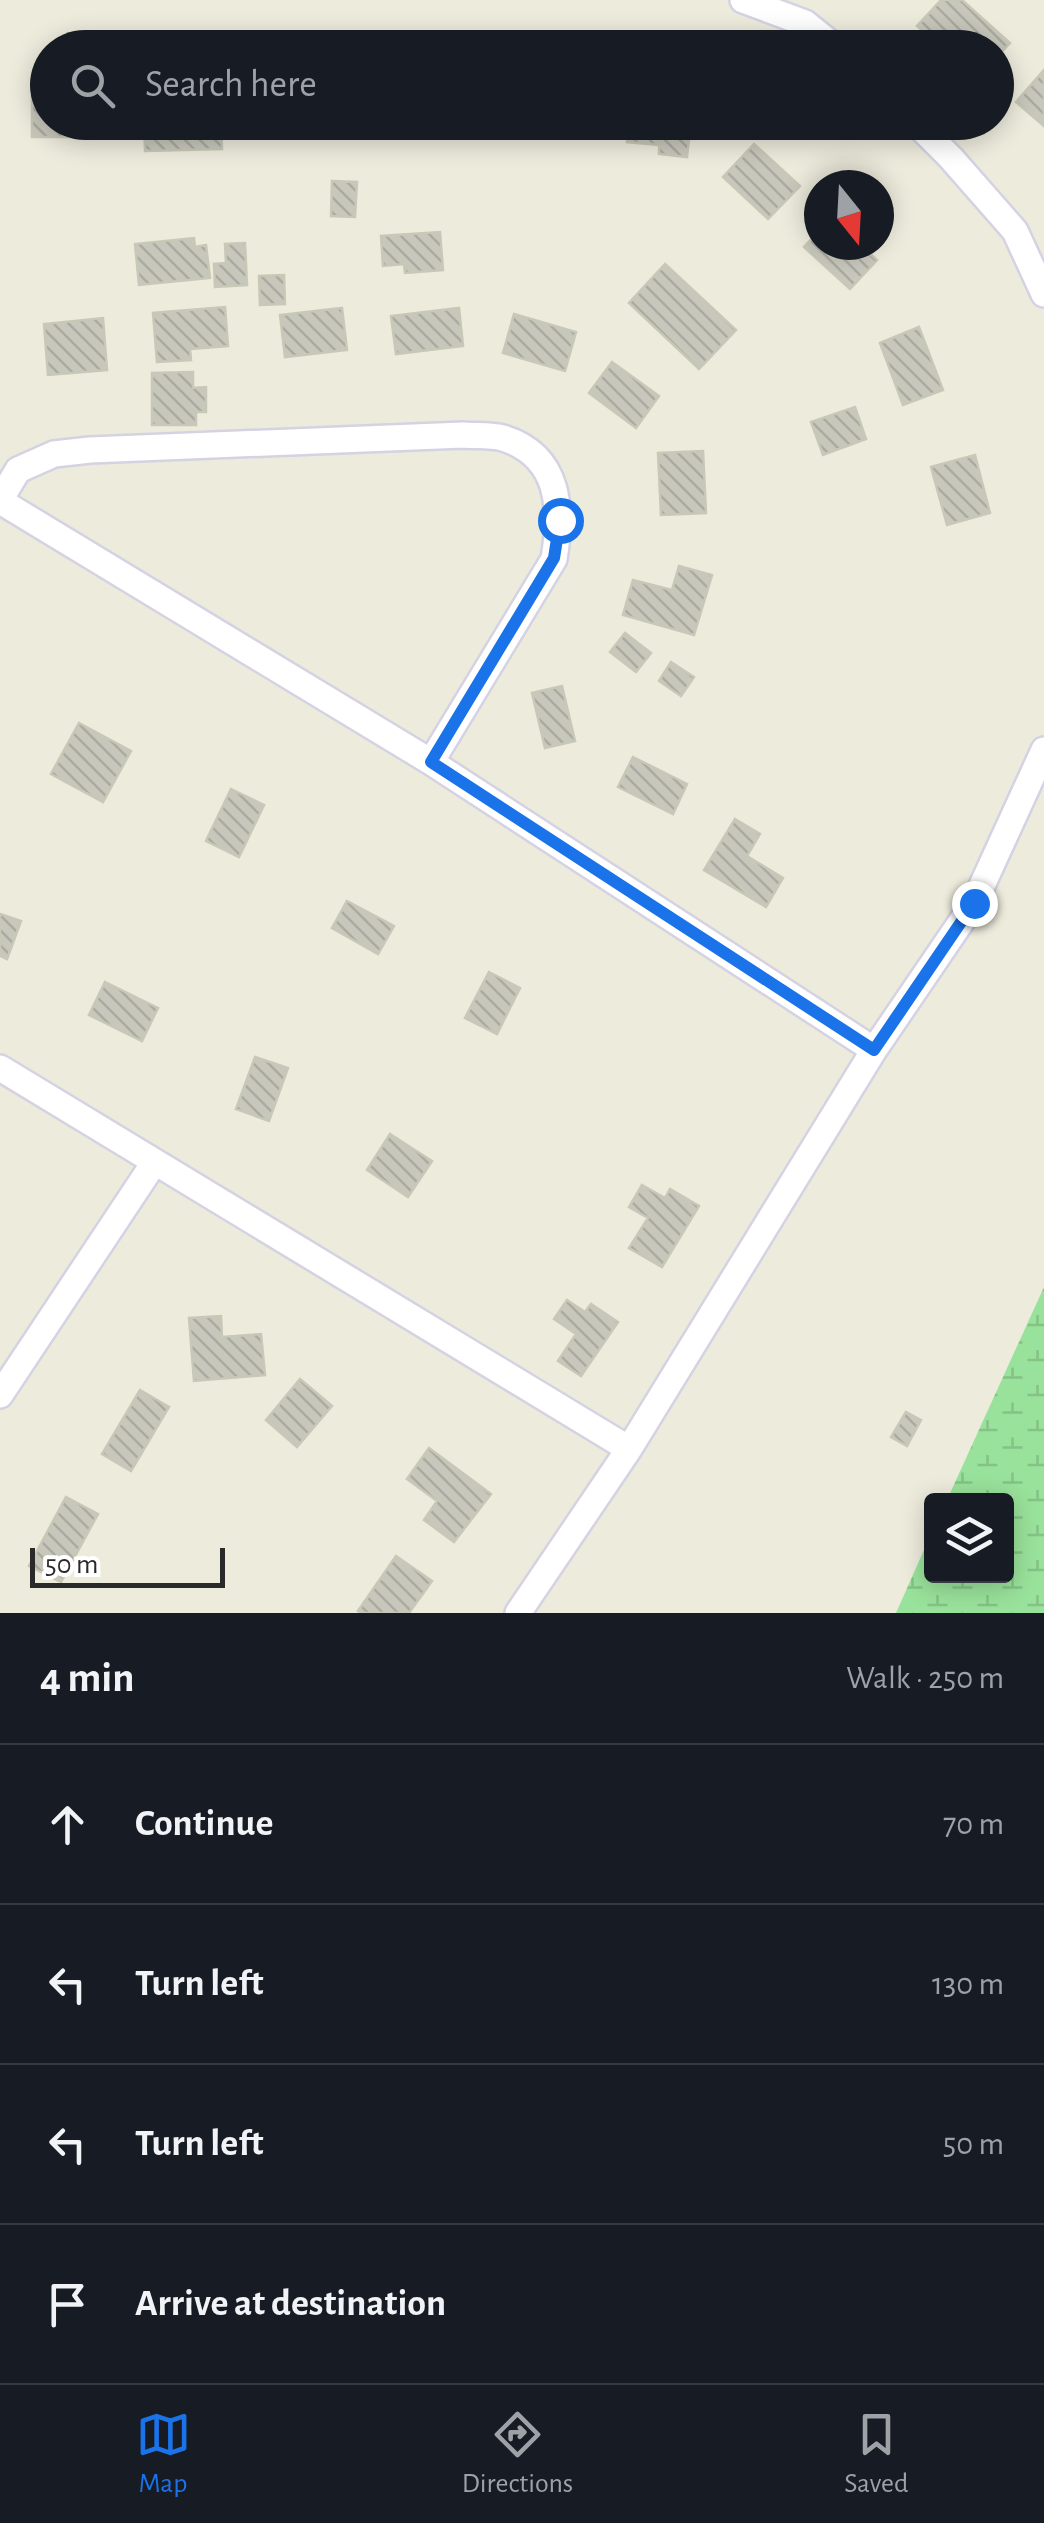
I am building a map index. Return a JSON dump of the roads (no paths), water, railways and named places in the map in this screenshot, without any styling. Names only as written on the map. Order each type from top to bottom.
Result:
[{"type":"street","points":[[743,0],[805,23],[814,30]]},
{"type":"street","points":[[933,140],[1015,232],[1044,294]]},
{"type":"street","points":[[431,762],[554,558],[560,520],[555,484],[534,455],[504,438],[463,435],[90,450],[54,454],[18,470],[0,500],[431,762],[874,1050]]},
{"type":"street","points":[[518,1613],[629,1449],[874,1050],[974,903],[1044,750]]},
{"type":"street","points":[[0,1068],[629,1449]]},
{"type":"street","points":[[0,1395],[154,1164]]}]
